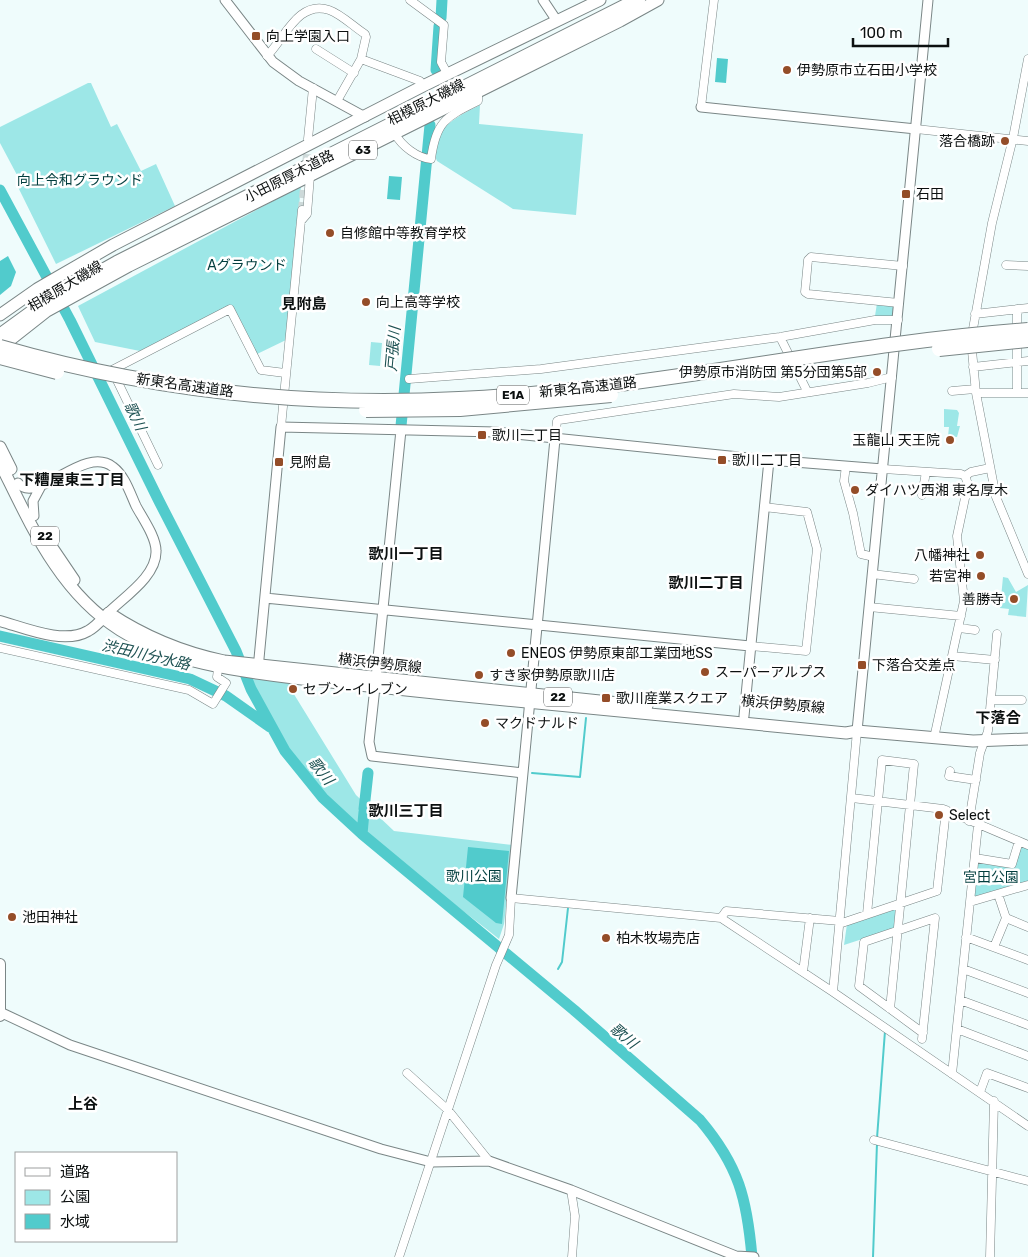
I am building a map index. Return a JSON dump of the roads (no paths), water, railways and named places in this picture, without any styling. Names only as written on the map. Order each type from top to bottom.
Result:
[{"type":"highway","name":"小田原厚木道路","points":[[0,325],[62,288],[618,0]]},
{"type":"highway","name":"小田原厚木道路","points":[[62,288],[117,263],[638,0]]},
{"type":"highway","name":"小田原厚木道路","points":[[0,336],[42,300]]},
{"type":"highway","name":"新東名高速道路","points":[[0,348],[81,368],[197,388],[310,400],[402,401],[459,399],[583,389],[931,341],[1028,330]]},
{"type":"highway","name":"新東名高速道路","points":[[0,357],[80,377],[195,398],[312,409],[402,411],[460,409],[584,398],[941,349],[1028,340]]},
{"type":"main road","name":"相模原大磯線","points":[[62,288],[113,245],[423,86],[600,0]]},
{"type":"main road","name":"相模原大磯線","points":[[62,288],[219,220],[478,93],[658,0]]},
{"type":"main road","name":"相模原大磯線","points":[[0,315],[42,300]]},
{"type":"main road","name":"相模原大磯線","points":[[0,348],[42,300]]},
{"type":"main road","name":"横浜伊勢原線","points":[[0,447],[49,543],[74,579],[106,615]]},
{"type":"main road","name":"横浜伊勢原線","points":[[0,463],[56,568],[80,597],[106,615],[170,647],[224,667],[530,698],[847,726],[857,731]]},
{"type":"main road","points":[[0,621],[55,635],[72,636],[88,632],[106,615]]},
{"type":"main road","name":"横浜伊勢原線","points":[[530,698],[846,733],[857,731],[984,741],[1028,739]]},
{"type":"main road","points":[[0,964],[0,1016]]},
{"type":"street","points":[[225,0],[267,56],[281,69],[365,117]]},
{"type":"street","points":[[410,0],[444,25],[441,62],[448,75]]},
{"type":"street","points":[[543,0],[557,21]]},
{"type":"street","points":[[712,0],[713,13],[701,107],[1028,141]]},
{"type":"street","points":[[832,992],[928,0]]},
{"type":"street","points":[[267,56],[302,13],[315,4],[330,10],[348,26],[365,34],[362,59],[337,101]]},
{"type":"street","points":[[316,49],[354,73]]},
{"type":"street","points":[[362,59],[420,80],[423,86]]},
{"type":"street","points":[[1028,59],[1013,138],[992,223],[970,340],[975,391],[996,497],[1028,574]]},
{"type":"street","points":[[308,138],[313,88]]},
{"type":"street","points":[[395,134],[403,144],[427,159],[433,139],[442,122],[450,115],[478,101],[478,93]]},
{"type":"street","points":[[301,221],[307,214],[310,176]]},
{"type":"street","points":[[255,669],[265,598],[302,210]]},
{"type":"street","points":[[900,303],[808,294],[805,292],[808,260],[811,257],[903,266]]},
{"type":"street","points":[[1006,265],[1028,266]]},
{"type":"street","points":[[158,465],[112,370],[230,308],[261,370],[285,373]]},
{"type":"street","points":[[975,314],[1028,308]]},
{"type":"street","points":[[1017,310],[1017,392]]},
{"type":"street","points":[[409,379],[541,369],[780,337],[875,320],[898,320]]},
{"type":"street","points":[[745,336],[756,340]]},
{"type":"street","points":[[780,337],[807,391]]},
{"type":"street","points":[[973,367],[1028,361]]},
{"type":"street","points":[[398,1257],[507,940],[556,421],[734,394],[769,397],[868,383],[892,377]]},
{"type":"street","points":[[955,389],[1028,393]]},
{"type":"street","points":[[281,427],[496,432],[769,460],[964,476],[971,472],[990,468]]},
{"type":"street","points":[[401,430],[369,742],[372,756],[523,773]]},
{"type":"street","points":[[744,716],[769,460]]},
{"type":"street","points":[[18,483],[21,487],[28,489],[41,486],[92,462],[109,464],[123,478],[154,541],[156,555],[152,570],[106,615]]},
{"type":"street","points":[[846,466],[844,481],[854,513],[861,554],[874,557]]},
{"type":"street","points":[[922,495],[926,472]]},
{"type":"street","points":[[934,738],[959,628],[964,595],[957,536],[968,484],[964,476]]},
{"type":"street","points":[[34,516],[33,501],[41,486]]},
{"type":"street","points":[[265,598],[537,623],[806,651],[817,549],[807,512],[764,507]]},
{"type":"street","points":[[872,574],[911,578],[909,568]]},
{"type":"street","points":[[964,595],[990,598]]},
{"type":"street","points":[[869,608],[961,616]]},
{"type":"street","points":[[959,628],[975,630]]},
{"type":"street","points":[[969,822],[984,741],[988,731],[998,634]]},
{"type":"street","points":[[0,648],[189,690],[213,704],[226,685],[226,683],[217,678],[224,667]]},
{"type":"street","points":[[952,656],[995,660]]},
{"type":"street","points":[[991,700],[1022,700]]},
{"type":"street","points":[[867,914],[882,760],[914,764],[890,1009]]},
{"type":"street","points":[[949,777],[976,780]]},
{"type":"street","points":[[852,798],[946,810],[969,822],[1028,845]]},
{"type":"street","points":[[721,918],[726,911],[840,922],[937,891],[946,810]]},
{"type":"street","points":[[952,1074],[978,825]]},
{"type":"street","points":[[975,858],[1012,864],[1019,841]]},
{"type":"street","points":[[970,902],[1028,885]]},
{"type":"street","points":[[994,947],[1006,918],[998,894]]},
{"type":"street","points":[[511,898],[721,918],[994,1101],[1028,1126]]},
{"type":"street","points":[[803,972],[810,918]]},
{"type":"street","points":[[935,918],[922,1036],[859,986],[864,942],[898,930],[935,918]]},
{"type":"street","points":[[1006,918],[1028,926]]},
{"type":"street","points":[[966,938],[1028,960]]},
{"type":"street","points":[[963,968],[1028,993]]},
{"type":"street","points":[[960,1000],[1028,1025]]},
{"type":"street","points":[[0,1012],[80,1048],[381,1149],[431,1162],[489,1161],[571,1190],[740,1256],[754,1257]]},
{"type":"street","points":[[957,1029],[1028,1056]]},
{"type":"street","points":[[407,1073],[448,1110],[489,1161]]},
{"type":"street","points":[[980,1092],[987,1073],[1028,1088]]},
{"type":"street","points":[[990,1257],[994,1101]]},
{"type":"street","points":[[874,1140],[1028,1181]]},
{"type":"street","points":[[571,1190],[575,1216],[572,1257]]},
{"type":"water","points":[[717,58],[728,59],[726,83],[715,82]]},
{"type":"water","points":[[389,176],[402,177],[400,200],[387,199]]},
{"type":"water","points":[[8,256],[16,272],[11,286],[0,295],[0,261]]},
{"type":"water","points":[[468,847],[509,851],[502,924],[496,923],[463,897]]},
{"type":"waterway","name":"戸張川","points":[[441,18],[442,0]]},
{"type":"waterway","name":"戸張川","points":[[436,70],[439,26]]},
{"type":"waterway","name":"戸張川","points":[[401,426],[430,125]]},
{"type":"waterway","name":"歌川","points":[[0,190],[70,320],[159,501],[236,651],[251,689],[285,751],[323,798],[362,834],[574,1010],[700,1120],[724,1153],[739,1184],[744,1200],[752,1257]]},
{"type":"waterway","name":"渋田川分水路","points":[[0,636],[190,679],[226,696],[270,727]]},
{"type":"waterway","points":[[532,773],[580,777],[586,718]]},
{"type":"waterway","name":"戸張川","points":[[364,809],[368,773]]},
{"type":"waterway","name":"戸張川","points":[[362,834],[364,812]]},
{"type":"waterway","points":[[558,969],[562,962],[568,908]]},
{"type":"waterway","points":[[877,1138],[885,1031]]},
{"type":"waterway","points":[[873,1257],[877,1143]]},
{"type":"tunnel","points":[[302,210],[308,143]]},
{"type":"place","name":"向上学園入口","points":[[256,36]]},
{"type":"place","name":"伊勢原市立石田小学校","points":[[787,70]]},
{"type":"place","name":"落合橋跡","points":[[1005,141]]},
{"type":"place","name":"石田","points":[[906,194]]},
{"type":"place","name":"自修館中等教育学校","points":[[330,233]]},
{"type":"place","name":"向上高等学校","points":[[366,302]]},
{"type":"place","name":"伊勢原市消防団 第5分団第5部","points":[[877,372]]},
{"type":"place","name":"歌川一丁目","points":[[482,435]]},
{"type":"place","name":"玉龍山 天王院","points":[[950,440]]},
{"type":"place","name":"歌川二丁目","points":[[722,460]]},
{"type":"place","name":"見附島","points":[[279,462]]},
{"type":"place","name":"ダイハツ西湘 東名厚木","points":[[855,490]]},
{"type":"place","name":"八幡神社","points":[[980,555]]},
{"type":"place","name":"若宮神","points":[[981,576]]},
{"type":"place","name":"善勝寺","points":[[1014,599]]},
{"type":"place","name":"ENEOS 伊勢原東部工業団地SS","points":[[511,653]]},
{"type":"place","name":"下落合交差点","points":[[862,665]]},
{"type":"place","name":"スーパーアルプス","points":[[705,672]]},
{"type":"place","name":"すき家伊勢原歌川店","points":[[479,675]]},
{"type":"place","name":"セブン-イレブン","points":[[293,689]]},
{"type":"place","name":"歌川産業スクエア","points":[[606,698]]},
{"type":"place","name":"マクドナルド","points":[[485,723]]},
{"type":"place","name":"Select","points":[[939,815]]},
{"type":"place","name":"池田神社","points":[[12,917]]},
{"type":"place","name":"柏木牧場売店","points":[[606,938]]},
{"type":"district","name":"見附島","points":[[304,304]]},
{"type":"district","name":"下糟屋東三丁目","points":[[72,480]]},
{"type":"district","name":"歌川一丁目","points":[[406,554]]},
{"type":"district","name":"歌川二丁目","points":[[706,583]]},
{"type":"district","name":"下落合","points":[[998,718]]},
{"type":"district","name":"歌川三丁目","points":[[406,811]]},
{"type":"district","name":"上谷","points":[[83,1104]]},
{"type":"park label","name":"向上令和グラウンド","points":[[80,180]]},
{"type":"park label","name":"Aグラウンド","points":[[247,265]]},
{"type":"park label","name":"歌川公園","points":[[474,876]]},
{"type":"park label","name":"宮田公園","points":[[991,877]]}]
